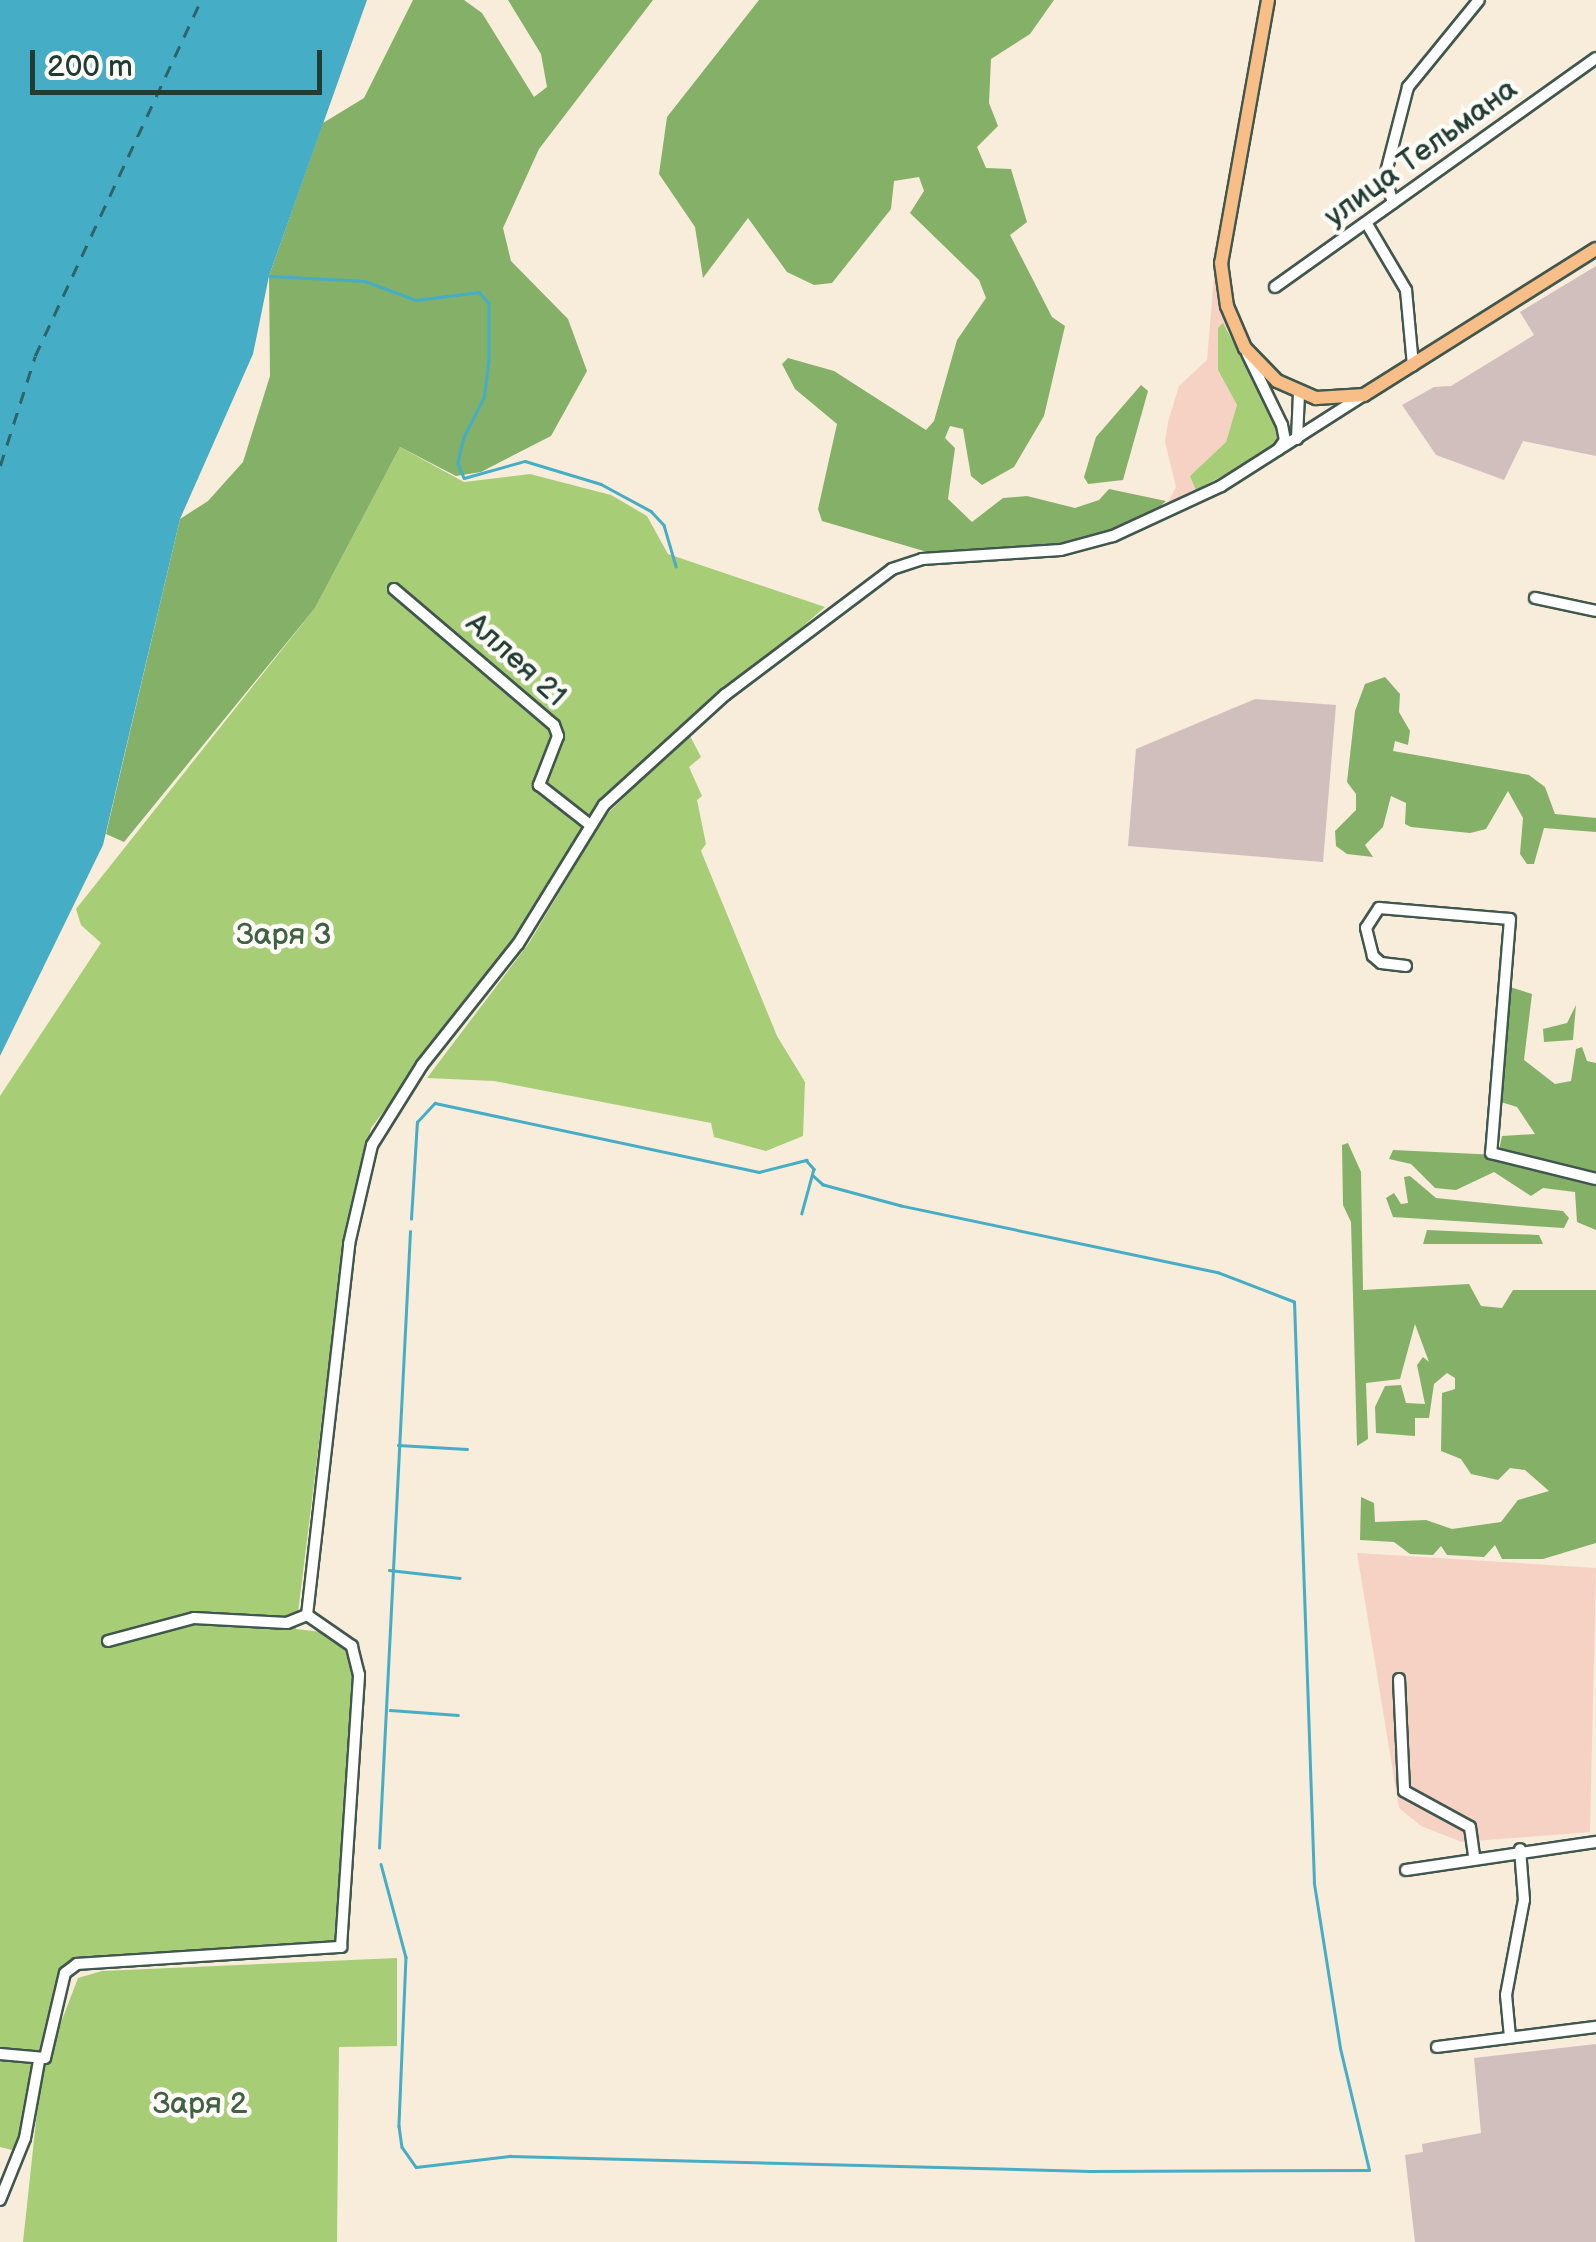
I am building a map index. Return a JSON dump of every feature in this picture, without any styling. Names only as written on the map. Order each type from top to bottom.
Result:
[{"type":"main road","points":[[1268,0],[1222,230],[1223,286],[1245,348],[1262,368],[1299,393],[1332,400],[1364,395],[1596,249]]},
{"type":"street","points":[[1393,203],[1385,176],[1408,87],[1480,0]]},
{"type":"street","name":"улица Тельмана","points":[[1275,287],[1596,58]]},
{"type":"street","points":[[1366,224],[1406,290],[1413,366]]},
{"type":"street","points":[[1245,348],[1284,433],[1274,454]]},
{"type":"street","points":[[1298,439],[1299,393]]},
{"type":"street","points":[[307,1615],[350,1244],[372,1145],[422,1065],[518,944],[589,824],[724,695],[892,568],[912,560],[1087,544],[1188,504],[1364,395]]},
{"type":"street","name":"Аллея 21","points":[[394,589],[554,725],[558,736],[540,785],[589,824]]},
{"type":"street","points":[[1535,598],[1596,612]]},
{"type":"street","points":[[1406,966],[1381,963],[1374,956],[1366,928],[1379,908],[1510,918],[1490,1153],[1596,1179]]},
{"type":"street","points":[[108,1641],[194,1618],[288,1623],[307,1615]]},
{"type":"street","points":[[0,2200],[25,2138],[39,2061],[48,2054],[65,1974],[77,1964],[341,1946],[359,1675],[352,1646],[307,1615]]},
{"type":"street","points":[[1400,1678],[1404,1791],[1470,1827],[1474,1857]]},
{"type":"street","points":[[1406,1870],[1520,1848],[1596,1842]]},
{"type":"street","points":[[1510,2037],[1506,1996],[1524,1900],[1520,1848]]},
{"type":"street","points":[[1437,2047],[1596,2027]]},
{"type":"street","points":[[0,2054],[39,2061]]},
{"type":"shaded area","points":[[1215,265],[1227,324],[1218,370],[1237,405],[1226,442],[1190,476],[1205,491],[1163,512],[1176,487],[1165,442],[1168,422],[1179,386],[1207,360]]},
{"type":"shaded area","points":[[1596,266],[1596,456],[1523,441],[1504,480],[1436,455],[1402,405],[1434,387],[1451,386],[1534,335],[1520,312]]},
{"type":"shaded area","points":[[1255,699],[1336,705],[1323,862],[1128,846],[1136,749]]},
{"type":"shaded area","points":[[1357,1553],[1596,1568],[1590,1832],[1462,1842],[1421,1826],[1399,1808]]},
{"type":"shaded area","points":[[1596,2044],[1596,2242],[1415,2242],[1405,2155],[1423,2152],[1422,2144],[1481,2133],[1474,2058]]},
{"type":"green space","points":[[413,0],[464,0],[482,13],[534,97],[547,87],[541,54],[508,0],[653,0],[539,149],[503,228],[511,261],[568,319],[587,371],[551,436],[481,472],[456,476],[400,447],[315,608],[124,842],[106,834],[180,519],[208,501],[243,462],[270,376],[269,276],[323,123],[364,98]]},
{"type":"green space","points":[[759,0],[1054,0],[1030,34],[991,59],[989,103],[998,126],[977,147],[986,168],[1011,169],[1027,222],[1010,235],[1052,317],[1065,326],[1044,416],[1014,467],[982,485],[971,476],[963,429],[950,426],[945,438],[955,448],[948,499],[972,522],[1003,498],[1027,496],[1075,508],[1099,500],[1109,489],[1166,501],[1147,518],[1087,540],[983,554],[934,554],[822,521],[818,509],[837,424],[795,389],[782,364],[788,358],[834,371],[926,430],[934,421],[957,340],[986,298],[979,280],[910,213],[924,191],[919,177],[894,181],[891,209],[832,283],[814,285],[787,272],[748,218],[703,278],[695,227],[659,174],[667,117]]},
{"type":"green space","points":[[1223,323],[1282,434],[1277,447],[1196,490],[1190,476],[1226,442],[1237,405],[1218,370],[1218,328]]},
{"type":"green space","points":[[1141,385],[1148,391],[1123,480],[1088,484],[1084,477],[1096,437]]},
{"type":"green space","name":"Заря 3","points":[[400,447],[464,482],[530,474],[611,495],[647,516],[668,554],[825,607],[591,812],[516,937],[371,1128],[345,1233],[296,1629],[330,1633],[347,1647],[356,1677],[338,1936],[334,1944],[67,1964],[42,2057],[34,2058],[16,2151],[0,2147],[0,1096],[101,943],[81,925],[76,909],[315,608]]},
{"type":"green space","points":[[1385,677],[1400,694],[1399,712],[1410,731],[1408,745],[1395,741],[1393,751],[1529,775],[1545,787],[1555,814],[1596,818],[1596,832],[1544,828],[1534,864],[1527,864],[1520,854],[1523,818],[1508,791],[1486,829],[1470,833],[1411,827],[1405,824],[1406,803],[1391,796],[1383,827],[1365,845],[1373,857],[1347,854],[1336,846],[1335,831],[1356,810],[1356,794],[1347,782],[1355,711],[1365,684]]},
{"type":"green space","points":[[689,734],[701,757],[689,767],[702,796],[697,800],[706,844],[701,851],[777,1036],[805,1082],[803,1136],[766,1151],[714,1137],[711,1123],[494,1081],[427,1078],[529,943],[605,816]]},
{"type":"green space","points":[[1510,987],[1532,994],[1524,1060],[1555,1084],[1571,1081],[1576,1049],[1582,1047],[1587,1061],[1596,1063],[1596,1230],[1577,1222],[1575,1192],[1543,1188],[1531,1196],[1494,1172],[1456,1190],[1435,1188],[1411,1164],[1389,1159],[1393,1150],[1498,1155],[1502,1136],[1535,1134],[1517,1107],[1501,1102]]},
{"type":"green space","points":[[1576,1005],[1573,1040],[1544,1042],[1543,1029],[1567,1023]]},
{"type":"green space","points":[[1348,1143],[1361,1172],[1363,1290],[1469,1284],[1481,1306],[1502,1308],[1513,1290],[1596,1290],[1596,1543],[1543,1559],[1502,1559],[1495,1545],[1484,1557],[1447,1555],[1441,1546],[1433,1555],[1410,1554],[1394,1542],[1360,1540],[1361,1497],[1374,1503],[1375,1522],[1426,1520],[1452,1529],[1501,1522],[1518,1500],[1549,1491],[1525,1470],[1510,1468],[1498,1480],[1471,1474],[1461,1459],[1441,1451],[1442,1393],[1455,1389],[1455,1378],[1447,1373],[1434,1384],[1429,1418],[1415,1418],[1415,1436],[1376,1433],[1375,1407],[1385,1386],[1401,1385],[1406,1403],[1425,1404],[1417,1365],[1423,1357],[1429,1362],[1415,1324],[1400,1379],[1366,1383],[1368,1439],[1357,1446],[1351,1222],[1343,1205],[1342,1145]]},
{"type":"green space","points":[[1410,1176],[1436,1198],[1563,1211],[1569,1218],[1564,1228],[1393,1217],[1386,1198],[1394,1193],[1401,1204],[1408,1203],[1404,1177]]},
{"type":"green space","points":[[1427,1230],[1539,1235],[1543,1244],[1423,1244]]},
{"type":"green space","name":"Заря 2","points":[[397,1958],[397,2046],[339,2047],[337,2242],[23,2242],[41,2075],[78,1978],[102,1971]]},
{"type":"water","points":[[0,0],[367,0],[269,276],[253,354],[180,519],[103,845],[0,1056]]},
{"type":"waterway","points":[[270,276],[365,281],[416,300],[479,292],[489,303],[489,360],[484,398],[464,437],[458,463],[464,478],[525,461],[601,484],[651,511],[664,525],[676,566]]},
{"type":"waterway","points":[[411,1219],[417,1122],[435,1103],[759,1172],[806,1160],[814,1169],[802,1213]]},
{"type":"waterway","points":[[381,1864],[406,1957],[399,2126],[402,2147],[416,2167],[510,2156],[1090,2171],[1369,2170],[1340,2048],[1314,1883],[1294,1302],[1219,1273],[901,1206],[823,1185],[813,1176]]},
{"type":"waterway","points":[[379,1848],[410,1232]]},
{"type":"waterway","points":[[398,1445],[467,1449]]},
{"type":"waterway","points":[[389,1570],[460,1578]]},
{"type":"waterway","points":[[390,1710],[458,1715]]},
{"type":"ferry route","points":[[0,466],[35,356],[201,0]]}]
